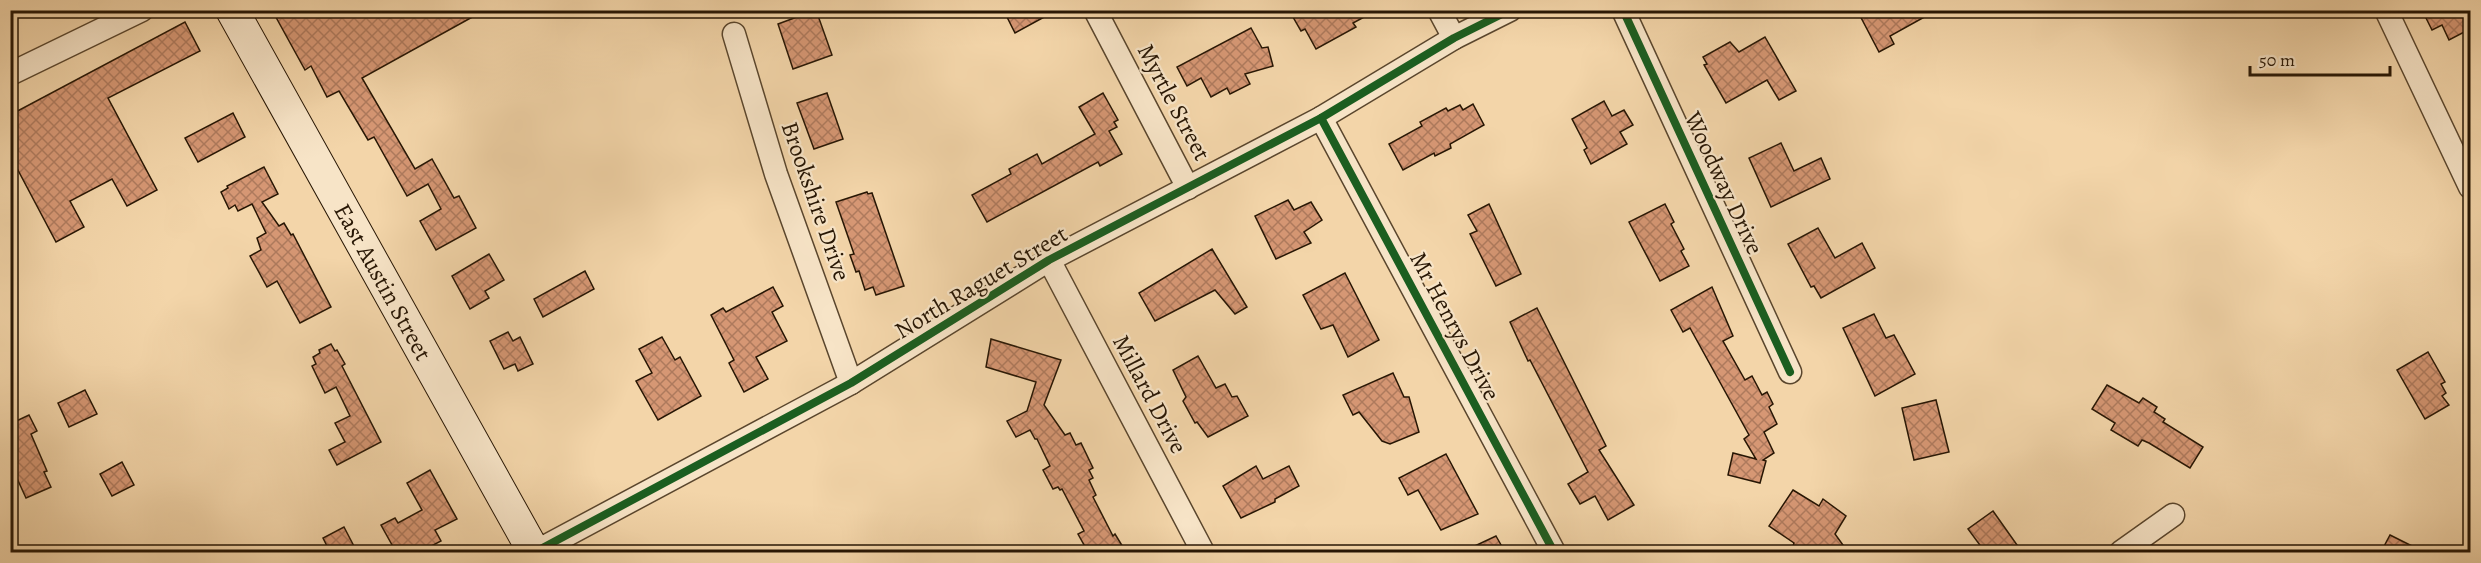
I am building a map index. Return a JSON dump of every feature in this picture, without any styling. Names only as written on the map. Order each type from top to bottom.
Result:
[{"type":"main road","name":"East Austin Street","points":[[232,10],[534,552]]},
{"type":"street","points":[[10,74],[142,10]]},
{"type":"street","name":"Myrtle Street","points":[[1095,10],[1188,188]]},
{"type":"street","points":[[1440,10],[1454,38]]},
{"type":"street","name":"North Raguet Street","points":[[534,552],[851,383],[1049,260],[1321,118],[1454,38],[1510,10]]},
{"type":"street","name":"Woodway Drive","points":[[1623,10],[1790,372]]},
{"type":"street","points":[[2386,10],[2470,187]]},
{"type":"street","name":"Brookshire Drive","points":[[734,34],[776,174],[851,383]]},
{"type":"street","name":"Mr Henrys Drive","points":[[1321,118],[1554,552]]},
{"type":"street","name":"Millard Drive","points":[[1049,260],[1203,552]]},
{"type":"street","points":[[2121,552],[2173,515]]},
{"type":"building","points":[[272,10],[485,10],[362,78],[415,169],[432,159],[454,198],[459,196],[476,228],[436,250],[420,221],[441,209],[428,184],[407,196],[374,137],[368,140],[339,91],[327,97],[311,66],[305,70]]},
{"type":"building","points":[[816,10],[832,55],[793,69],[778,24]]},
{"type":"building","points":[[1016,10],[1057,10],[1015,33],[1006,15]]},
{"type":"building","points":[[1294,10],[1377,10],[1353,23],[1356,27],[1316,49],[1305,29],[1301,31],[1293,17],[1297,15]]},
{"type":"building","points":[[1857,10],[1937,10],[1890,36],[1894,44],[1879,52]]},
{"type":"building","points":[[2422,10],[2470,10],[2470,29],[2449,40],[2442,25],[2432,30]]},
{"type":"building","points":[[185,22],[200,51],[108,98],[157,190],[127,206],[112,179],[70,201],[84,227],[56,242],[10,155],[10,115]]},
{"type":"building","points":[[1251,28],[1262,48],[1268,47],[1273,66],[1245,74],[1250,84],[1230,94],[1227,88],[1211,97],[1201,78],[1187,86],[1177,67]]},
{"type":"building","points":[[1765,37],[1796,91],[1779,100],[1767,80],[1726,103],[1704,65],[1707,64],[1703,57],[1730,42],[1739,52]]},
{"type":"building","points":[[827,93],[843,139],[814,149],[797,103]]},
{"type":"building","points":[[1103,93],[1118,120],[1114,122],[1117,127],[1109,131],[1122,154],[1100,166],[1098,162],[987,222],[972,195],[1011,174],[1009,169],[1037,154],[1042,164],[1095,134],[1079,107]]},
{"type":"building","points":[[1604,101],[1612,116],[1624,110],[1633,125],[1620,132],[1627,144],[1591,164],[1584,150],[1587,148],[1572,119]]},
{"type":"building","points":[[1473,104],[1484,125],[1450,144],[1451,148],[1435,156],[1434,153],[1403,170],[1389,144],[1422,126],[1420,122],[1446,108],[1448,111],[1460,105],[1463,110]]},
{"type":"building","points":[[233,113],[245,137],[198,162],[185,138]]},
{"type":"building","points":[[1781,143],[1794,171],[1821,158],[1830,179],[1771,207],[1749,158]]},
{"type":"building","points":[[264,167],[278,194],[262,202],[279,226],[284,223],[291,235],[293,234],[331,307],[300,323],[277,281],[267,287],[250,256],[261,250],[257,238],[266,233],[252,204],[238,211],[235,205],[229,209],[221,192],[228,188],[227,186]]},
{"type":"building","points":[[867,192],[872,193],[904,286],[876,295],[873,287],[865,290],[859,271],[856,272],[850,255],[854,254],[836,202]]},
{"type":"building","points":[[1288,200],[1294,210],[1311,202],[1322,220],[1304,232],[1311,243],[1276,259],[1255,216]]},
{"type":"building","points":[[1489,204],[1521,274],[1496,286],[1470,234],[1477,231],[1468,215]]},
{"type":"building","points":[[1665,204],[1674,222],[1671,224],[1684,249],[1681,251],[1689,266],[1660,281],[1629,222]]},
{"type":"building","points":[[1818,228],[1835,258],[1862,243],[1875,268],[1821,298],[1814,286],[1811,287],[1788,244]]},
{"type":"building","points":[[1212,249],[1247,307],[1235,314],[1215,290],[1155,321],[1139,293]]},
{"type":"building","points":[[489,254],[504,280],[485,291],[489,298],[470,309],[452,276]]},
{"type":"building","points":[[585,271],[594,289],[543,317],[534,299]]},
{"type":"building","points":[[1345,273],[1379,340],[1348,357],[1333,325],[1321,329],[1303,295]]},
{"type":"building","points":[[773,287],[783,306],[772,312],[787,341],[756,357],[768,379],[744,392],[729,363],[734,360],[711,315],[723,308],[726,312]]},
{"type":"building","points":[[1712,287],[1733,336],[1723,341],[1745,380],[1752,376],[1762,395],[1767,392],[1773,404],[1769,407],[1777,424],[1764,432],[1774,453],[1763,460],[1766,461],[1760,483],[1728,475],[1733,453],[1756,459],[1744,439],[1749,435],[1690,328],[1683,332],[1671,310]]},
{"type":"building","points":[[1537,308],[1606,446],[1599,450],[1634,505],[1608,520],[1595,496],[1580,504],[1568,484],[1588,472],[1530,360],[1528,361],[1510,322]]},
{"type":"building","points":[[1874,314],[1886,338],[1894,335],[1915,374],[1875,396],[1843,328]]},
{"type":"building","points":[[508,332],[513,341],[520,337],[533,364],[518,371],[515,364],[504,369],[490,341]]},
{"type":"building","points":[[662,337],[675,360],[680,357],[701,396],[658,420],[636,381],[652,373],[639,349]]},
{"type":"building","points":[[991,339],[1061,360],[1044,405],[1065,435],[1070,433],[1076,445],[1081,443],[1093,468],[1089,470],[1093,478],[1089,480],[1096,495],[1093,497],[1113,536],[1115,534],[1126,552],[1088,552],[1078,534],[1084,531],[1062,489],[1058,487],[1053,489],[1043,470],[1050,466],[1037,439],[1030,430],[1016,437],[1007,421],[1027,411],[1036,382],[986,367]]},
{"type":"building","points":[[331,344],[345,364],[342,366],[381,442],[337,465],[329,450],[345,442],[335,423],[350,416],[336,387],[325,393],[312,366],[316,364],[313,357],[320,353],[319,350]]},
{"type":"building","points":[[2428,352],[2445,382],[2441,384],[2446,393],[2442,396],[2449,405],[2425,419],[2397,370]]},
{"type":"building","points":[[1198,356],[1216,388],[1225,384],[1232,397],[1237,396],[1248,416],[1208,437],[1197,422],[1195,423],[1183,401],[1186,397],[1173,370]]},
{"type":"building","points":[[1393,373],[1404,397],[1409,397],[1419,432],[1390,444],[1382,441],[1359,412],[1353,415],[1343,395]]},
{"type":"building","points":[[2107,385],[2139,403],[2143,398],[2157,407],[2154,412],[2165,419],[2163,422],[2203,447],[2190,468],[2149,443],[2142,440],[2138,446],[2111,430],[2115,423],[2092,409]]},
{"type":"building","points":[[85,390],[97,414],[69,427],[58,403]]},
{"type":"building","points":[[1936,400],[1949,452],[1914,460],[1902,408]]},
{"type":"building","points":[[29,415],[37,431],[31,434],[47,471],[44,472],[51,487],[26,498],[10,463],[10,424]]},
{"type":"building","points":[[1446,454],[1478,514],[1441,530],[1418,490],[1408,495],[1399,478]]},
{"type":"building","points":[[122,462],[134,485],[112,496],[100,474]]},
{"type":"building","points":[[1256,466],[1263,479],[1289,466],[1299,486],[1275,499],[1275,502],[1241,518],[1223,486]]},
{"type":"building","points":[[430,470],[457,519],[435,530],[441,541],[420,552],[396,552],[381,525],[395,518],[398,523],[422,510],[407,483]]},
{"type":"building","points":[[1793,490],[1819,506],[1823,499],[1846,516],[1835,534],[1848,552],[1791,552],[1794,543],[1769,526]]},
{"type":"building","points":[[1993,511],[2022,552],[1985,552],[1968,529]]},
{"type":"building","points":[[344,527],[357,552],[330,552],[323,538]]},
{"type":"building","points":[[2390,535],[2424,552],[2381,552]]},
{"type":"building","points":[[1496,536],[1505,552],[1462,552]]},
{"type":"cycle path","points":[[535,552],[851,383],[1049,260],[1321,118],[1454,38],[1510,10]]},
{"type":"cycle path","points":[[1623,10],[1790,372]]},
{"type":"cycle path","points":[[1321,118],[1554,552]]}]
